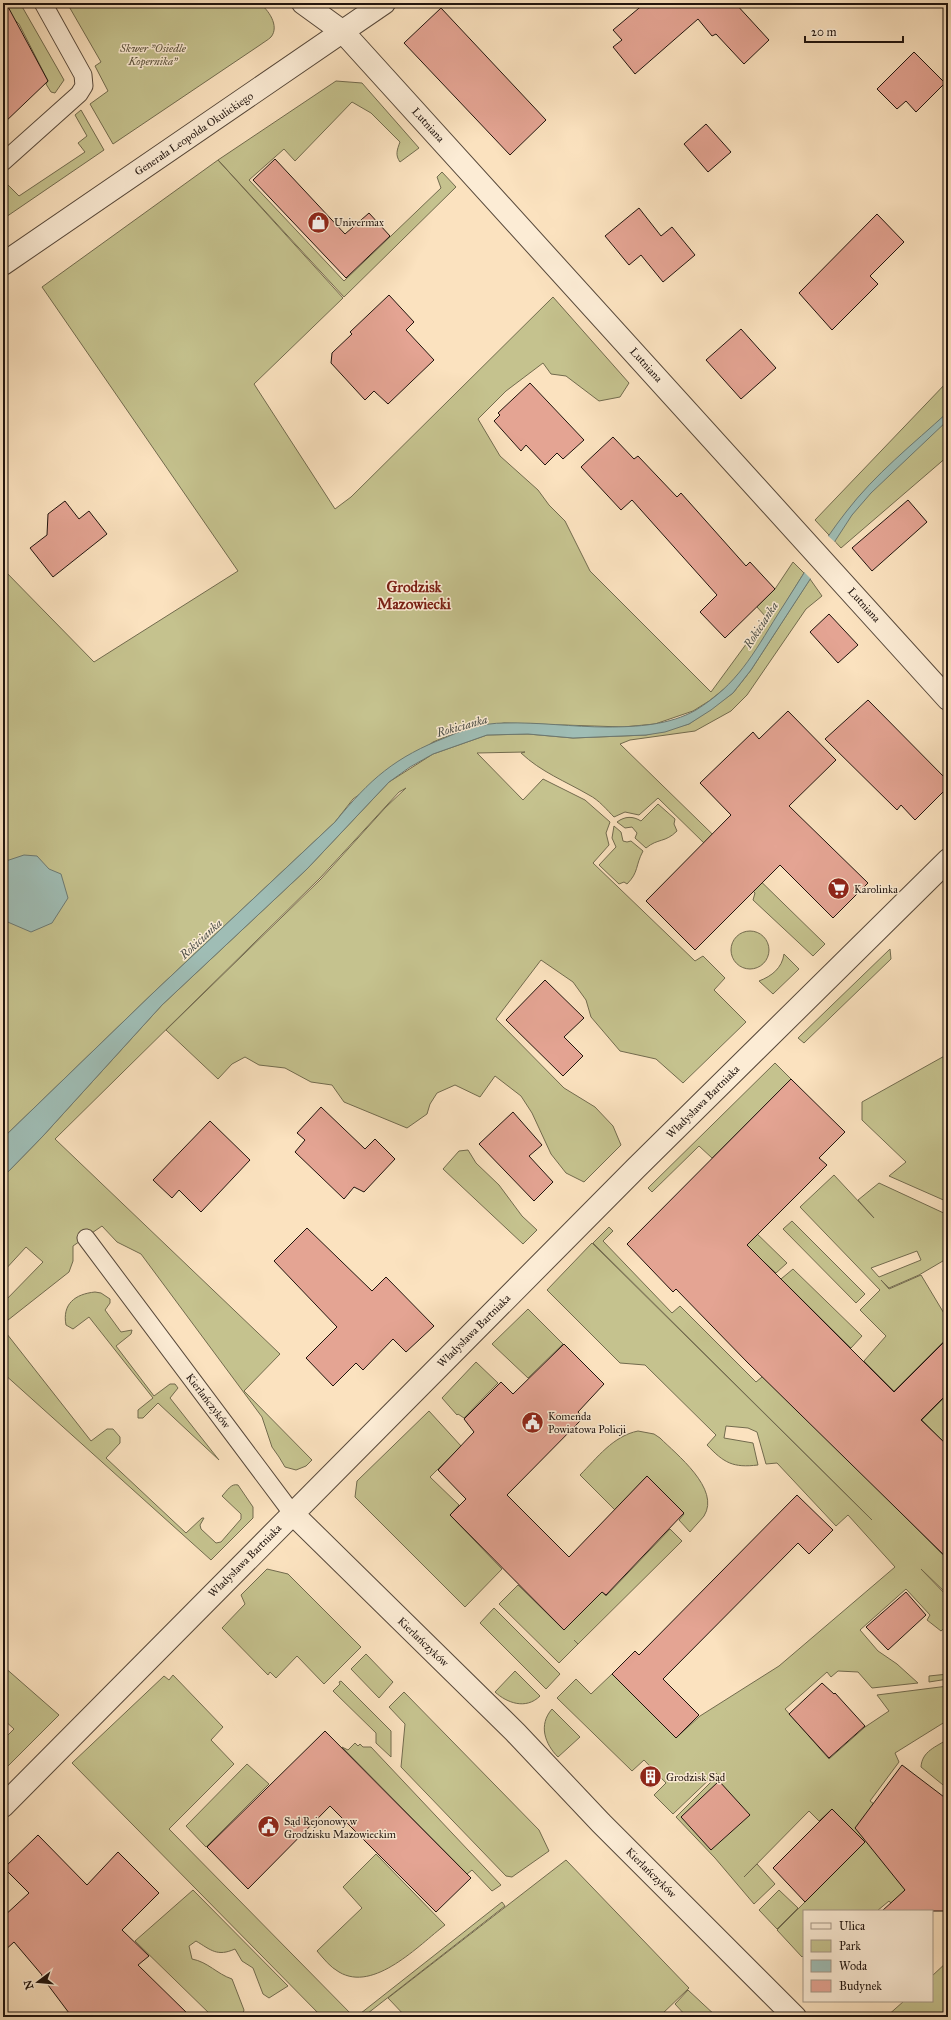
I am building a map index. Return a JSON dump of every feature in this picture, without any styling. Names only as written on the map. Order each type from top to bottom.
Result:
[{"type":"street","name":"Lutniana","points":[[303,3],[343,32],[948,699]]},
{"type":"street","name":"Generała Leopolda Okulickiego","points":[[3,264],[384,3]]},
{"type":"street","name":"Władysława Bartniaka","points":[[3,1806],[631,1173],[948,860]]},
{"type":"street","name":"Kierlańczyków","points":[[292,1513],[515,1732],[601,1823],[794,2017]]},
{"type":"lane","points":[[3,162],[79,94],[84,86],[84,74],[43,3]]},
{"type":"lane","name":"Kierlańczyków","points":[[86,1238],[292,1513]]},
{"type":"green space","points":[[3,3],[20,3],[64,80],[55,93],[51,92],[46,84],[48,81],[19,24],[3,9]]},
{"type":"green space","name":"Skwer \"Osiedle Kopernika\"","points":[[67,3],[259,3],[266,9],[272,18],[274,28],[271,37],[267,40],[113,144],[90,104],[108,91],[95,66],[101,62]]},
{"type":"green space","points":[[336,81],[362,83],[419,148],[400,162],[397,157],[397,152],[400,142],[371,113],[352,102],[295,161],[284,149],[249,180],[344,281],[441,188],[437,177],[442,172],[456,187],[344,297],[218,160]]},
{"type":"green space","points":[[81,110],[104,150],[3,219],[3,204],[6,201],[3,198],[3,184],[6,183],[19,196],[85,152],[78,143],[87,136],[75,115]]},
{"type":"green space","points":[[218,160],[343,298],[254,384],[335,509],[351,497],[553,297],[629,383],[620,397],[599,401],[566,376],[551,374],[543,363],[506,391],[478,419],[500,456],[538,490],[549,505],[565,521],[590,571],[711,692],[766,617],[757,607],[775,589],[793,562],[804,573],[748,664],[729,685],[709,701],[693,711],[655,724],[623,727],[504,723],[460,731],[433,742],[353,799],[335,822],[154,992],[3,1138],[3,569],[94,662],[238,571],[42,287]]},
{"type":"green space","points":[[948,381],[948,456],[841,548],[815,520]]},
{"type":"green space","points":[[810,579],[822,596],[806,609],[747,695],[731,711],[695,731],[630,740],[620,744],[825,944],[813,956],[753,900],[755,893],[658,798],[639,815],[625,812],[614,817],[593,797],[537,766],[521,753],[525,752],[477,753],[523,800],[543,779],[585,800],[610,822],[606,833],[609,845],[593,863],[695,961],[703,956],[725,978],[714,990],[746,1022],[683,1083],[656,1059],[620,1051],[591,1017],[586,1000],[573,982],[541,960],[496,1019],[564,1088],[595,1107],[613,1126],[621,1145],[584,1182],[566,1173],[551,1154],[532,1113],[521,1096],[495,1076],[480,1097],[455,1085],[437,1093],[430,1104],[427,1114],[407,1128],[344,1102],[332,1085],[311,1082],[285,1068],[259,1065],[245,1057],[232,1064],[218,1079],[166,1030],[321,879],[385,808],[406,788],[399,792],[320,878],[55,1139],[280,1354],[244,1391],[312,1460],[306,1466],[296,1470],[285,1467],[272,1447],[262,1417],[141,1254],[117,1242],[102,1226],[73,1246],[73,1261],[69,1272],[3,1324],[3,1303],[43,1262],[26,1247],[3,1272],[3,1177],[43,1136],[162,1005],[307,869],[389,782],[433,754],[487,735],[528,734],[573,738],[646,735],[689,724],[733,693],[751,670]]},
{"type":"green space","points":[[658,804],[675,819],[674,824],[677,831],[673,835],[646,848],[635,838],[637,833],[632,827],[625,828],[617,822],[629,817],[641,821]]},
{"type":"green space","points":[[614,826],[621,832],[623,841],[631,841],[643,851],[635,872],[627,884],[624,882],[619,884],[599,865],[616,847],[612,838]]},
{"type":"green space","points":[[746,931],[754,931],[764,936],[768,943],[768,957],[764,964],[754,969],[746,969],[736,964],[734,961],[731,954],[731,946],[736,936],[739,934]]},
{"type":"green space","points":[[890,949],[891,959],[804,1043],[798,1038]]},
{"type":"green space","points":[[784,954],[799,969],[773,994],[759,981],[776,971],[783,959]]},
{"type":"green space","points":[[948,1054],[948,1202],[889,1176],[906,1162],[862,1120],[862,1102]]},
{"type":"green space","points":[[775,1063],[791,1079],[712,1158],[699,1146],[652,1192],[648,1188]]},
{"type":"green space","points":[[468,1150],[476,1163],[499,1185],[522,1216],[537,1230],[523,1244],[443,1169],[459,1151]]},
{"type":"green space","points":[[834,1175],[874,1218],[858,1200],[879,1183],[948,1215],[948,1258],[919,1275],[889,1288],[881,1280],[889,1289],[921,1275],[948,1320],[948,1337],[894,1391],[864,1361],[886,1336],[860,1310],[880,1290],[800,1207]],"holes":[[[917,1251],[921,1260],[879,1277],[871,1268]]]},
{"type":"green space","points":[[792,1221],[865,1294],[856,1303],[783,1229]]},
{"type":"green space","points":[[609,1227],[613,1231],[603,1241],[672,1313],[680,1306],[756,1382],[768,1372],[862,1474],[948,1560],[948,1595],[921,1569],[948,1597],[948,1625],[941,1631],[927,1620],[930,1615],[906,1589],[860,1630],[878,1651],[897,1664],[918,1683],[872,1688],[858,1672],[838,1671],[831,1677],[827,1672],[785,1709],[829,1759],[865,1727],[889,1711],[877,1695],[948,1686],[948,1720],[895,1753],[899,1762],[870,1801],[887,1814],[921,1909],[897,1910],[889,1901],[878,1910],[803,1910],[802,1957],[777,1930],[865,1842],[832,1809],[819,1821],[809,1811],[744,1877],[757,1864],[775,1884],[754,1904],[715,1858],[676,1817],[718,1775],[716,1773],[673,1814],[654,1795],[666,1783],[644,1760],[632,1771],[557,1698],[576,1679],[591,1694],[612,1674],[676,1738],[700,1716],[779,1666],[895,1567],[848,1515],[836,1526],[777,1463],[766,1464],[757,1432],[748,1428],[726,1426],[724,1438],[753,1443],[758,1465],[735,1465],[724,1460],[707,1445],[716,1435],[645,1365],[620,1363],[547,1290],[592,1243],[872,1520],[593,1243]]},
{"type":"green space","points":[[750,1227],[787,1263],[776,1273],[739,1239]]},
{"type":"green space","points":[[793,1269],[862,1336],[851,1348],[781,1279]]},
{"type":"green space","points":[[95,1292],[101,1293],[110,1299],[110,1303],[105,1310],[121,1332],[132,1330],[131,1334],[116,1346],[154,1396],[170,1384],[175,1384],[178,1388],[170,1398],[219,1460],[158,1403],[143,1418],[138,1418],[138,1410],[153,1398],[89,1317],[73,1329],[66,1325],[66,1311],[72,1301],[81,1295]]},
{"type":"green space","points":[[528,1309],[563,1344],[528,1378],[492,1344]]},
{"type":"green space","points":[[3,1329],[91,1441],[107,1429],[113,1429],[120,1437],[120,1443],[106,1458],[186,1533],[202,1518],[204,1518],[200,1525],[201,1529],[216,1543],[221,1542],[241,1519],[241,1514],[222,1496],[233,1485],[238,1485],[253,1507],[253,1518],[211,1560],[3,1373]]},
{"type":"green space","points":[[476,1362],[498,1383],[464,1418],[458,1414],[457,1415],[442,1398]]},
{"type":"green space","points":[[948,1394],[948,1446],[922,1420]]},
{"type":"green space","points":[[429,1411],[461,1446],[430,1477],[459,1505],[450,1515],[502,1569],[465,1607],[355,1497],[357,1481]]},
{"type":"green space","points":[[638,1431],[654,1434],[660,1438],[685,1463],[702,1484],[707,1495],[708,1506],[704,1516],[690,1532],[679,1520],[684,1514],[647,1476],[615,1510],[580,1475],[606,1448],[621,1438]]},
{"type":"green space","points":[[670,1529],[682,1541],[559,1663],[499,1604],[518,1585],[564,1630],[602,1592],[606,1596]]},
{"type":"green space","points":[[267,1569],[288,1574],[361,1647],[324,1684],[297,1656],[276,1678],[270,1672],[268,1675],[222,1628],[245,1604],[241,1595]]},
{"type":"green space","points":[[494,1608],[560,1674],[546,1689],[480,1623]]},
{"type":"green space","points":[[366,1654],[393,1682],[379,1698],[351,1669]]},
{"type":"green space","points":[[3,1666],[59,1715],[3,1771],[3,1740],[14,1729],[3,1719]]},
{"type":"green space","points":[[515,1671],[540,1696],[529,1703],[523,1704],[511,1702],[495,1692]]},
{"type":"green space","points":[[948,1674],[948,1679],[929,1682],[929,1676]]},
{"type":"green space","points":[[173,1675],[223,1727],[211,1740],[234,1764],[169,1829],[354,2017],[322,2017],[72,1763],[164,1676],[169,1680]]},
{"type":"green space","points":[[341,1681],[391,1731],[391,1757],[376,1743],[376,1733],[333,1691]]},
{"type":"green space","points":[[404,1692],[539,1830],[549,1851],[512,1877],[506,1876],[401,1767],[405,1724],[389,1707]]},
{"type":"green space","points":[[552,1709],[580,1737],[558,1757],[553,1752],[547,1740],[544,1728],[545,1721]]},
{"type":"green space","points":[[948,1739],[948,1789],[921,1767],[927,1753]]},
{"type":"green space","points":[[355,1743],[358,1746],[360,1744],[363,1747],[371,1747],[501,1885],[492,1891],[472,1870],[467,1874],[342,1747],[348,1750]]},
{"type":"green space","points":[[247,1764],[269,1784],[206,1847],[186,1826]]},
{"type":"green space","points":[[376,1854],[445,1925],[409,1954],[381,1972],[367,1976],[353,1977],[336,1970],[327,1963],[317,1951],[362,1908],[343,1887]]},
{"type":"green space","points":[[566,1860],[689,1988],[659,2017],[406,2017],[388,1998]]},
{"type":"green space","points":[[193,1890],[288,1986],[269,1998],[263,1994],[253,1968],[242,1961],[235,1949],[223,1952],[214,1951],[196,1941],[189,1946],[192,1959],[203,1963],[232,1979],[244,2010],[242,2017],[213,2017],[135,1941]]},
{"type":"green space","points":[[779,1890],[798,1908],[777,1929],[759,1910]]},
{"type":"green space","points":[[502,1902],[505,1906],[363,2017],[356,2017]]},
{"type":"green space","points":[[948,1961],[948,2017],[886,2017],[903,2002],[933,2002],[933,1975]]},
{"type":"green space","points":[[688,1990],[717,2017],[687,2017],[675,2004]]},
{"type":"water","points":[[948,412],[948,420],[871,493],[852,515],[751,670],[733,693],[711,710],[689,724],[665,732],[646,735],[573,738],[528,734],[487,735],[433,754],[410,767],[389,782],[307,869],[162,1005],[43,1136],[3,1177],[3,1138],[154,992],[335,822],[372,781],[398,761],[412,753],[461,731],[482,725],[517,723],[594,727],[630,726],[664,722],[696,710],[711,700],[734,679],[761,642],[819,549],[857,498],[895,460]]},
{"type":"water","points":[[24,855],[37,856],[49,869],[61,874],[68,898],[52,923],[31,932],[3,920],[3,862]]},
{"type":"pier","points":[[827,535],[836,543],[812,580],[803,571]]},
{"type":"building","points":[[3,3],[6,3],[48,81],[3,124]]},
{"type":"building","points":[[645,3],[735,3],[769,40],[744,64],[716,34],[712,36],[698,19],[635,74],[613,47],[622,40],[613,30]]},
{"type":"building","points":[[441,8],[546,120],[510,155],[404,43]]},
{"type":"building","points":[[914,52],[945,83],[916,112],[906,101],[897,109],[877,89]]},
{"type":"building","points":[[706,124],[731,152],[708,172],[684,144]]},
{"type":"building","points":[[275,159],[345,234],[369,213],[390,236],[346,278],[253,180]]},
{"type":"building","points":[[639,208],[661,236],[672,227],[695,255],[663,282],[641,255],[629,265],[605,236]]},
{"type":"building","points":[[877,214],[904,242],[870,276],[878,284],[832,330],[799,293]]},
{"type":"building","points":[[389,295],[414,322],[406,330],[434,360],[388,404],[374,391],[365,400],[331,363],[332,353],[352,334],[350,332]]},
{"type":"building","points":[[741,329],[776,368],[741,399],[706,360]]},
{"type":"building","points":[[530,383],[584,440],[563,459],[557,453],[545,465],[526,445],[521,451],[494,421],[500,415],[498,413]]},
{"type":"building","points":[[613,437],[634,459],[638,456],[677,497],[681,493],[746,566],[750,562],[775,589],[725,638],[700,612],[717,595],[632,500],[621,510],[581,467]]},
{"type":"building","points":[[908,500],[927,522],[872,571],[852,548]]},
{"type":"building","points":[[65,501],[79,519],[89,511],[107,534],[53,577],[30,548],[47,535],[48,514]]},
{"type":"building","points":[[829,614],[858,645],[838,663],[810,632]]},
{"type":"building","points":[[868,700],[948,781],[948,787],[915,820],[901,805],[897,810],[825,739]]},
{"type":"building","points":[[788,711],[836,760],[789,806],[868,883],[833,918],[780,865],[695,950],[646,901],[731,815],[700,783],[753,732],[759,739]]},
{"type":"building","points":[[545,980],[584,1018],[564,1037],[583,1056],[563,1076],[506,1020]]},
{"type":"building","points":[[791,1079],[845,1132],[819,1158],[827,1165],[747,1245],[894,1392],[948,1338],[948,1393],[921,1420],[948,1446],[948,1559],[748,1363],[676,1289],[673,1292],[627,1244]]},
{"type":"building","points":[[321,1107],[365,1149],[375,1139],[395,1159],[364,1192],[354,1187],[344,1199],[295,1152],[305,1140],[297,1133]]},
{"type":"building","points":[[513,1112],[542,1145],[529,1156],[553,1182],[534,1201],[479,1144]]},
{"type":"building","points":[[210,1121],[250,1160],[201,1212],[179,1190],[172,1198],[153,1180]]},
{"type":"building","points":[[307,1228],[372,1291],[386,1277],[434,1326],[406,1352],[393,1339],[363,1370],[356,1363],[333,1386],[306,1358],[337,1327],[274,1261]]},
{"type":"building","points":[[564,1344],[604,1384],[578,1412],[583,1418],[507,1495],[569,1557],[647,1476],[684,1513],[606,1595],[602,1592],[564,1630],[450,1515],[466,1499],[438,1470],[474,1432],[464,1419],[501,1382],[513,1394]]},
{"type":"building","points":[[797,1495],[833,1530],[809,1554],[798,1543],[663,1679],[699,1715],[676,1738],[612,1674],[635,1651],[639,1655]]},
{"type":"building","points":[[906,1592],[926,1615],[888,1650],[866,1627]]},
{"type":"building","points":[[822,1683],[834,1694],[835,1693],[865,1726],[829,1758],[789,1714]]},
{"type":"building","name":"Sąd Rejonowy w Grodzisku Mazowieckim","points":[[325,1731],[471,1878],[436,1912],[330,1806],[248,1889],[207,1847]]},
{"type":"building","points":[[902,1765],[948,1800],[948,1911],[883,1910],[905,1890],[855,1828]]},
{"type":"building","points":[[719,1781],[750,1815],[711,1850],[681,1817]]},
{"type":"building","points":[[832,1809],[865,1842],[805,1902],[773,1868]]},
{"type":"building","points":[[38,1835],[87,1885],[118,1852],[159,1893],[122,1930],[149,1956],[138,1965],[191,2017],[72,2017],[42,1975],[14,1942],[3,1952],[3,1917],[29,1893],[4,1868]]},
{"type":"place","name":"Univermax","points":[[319,222]]},
{"type":"place","name":"Karolinka","points":[[838,889]]},
{"type":"place","name":"Komenda Powiatowa Policji","points":[[532,1422]]},
{"type":"place","name":"Grodzisk Sąd","points":[[650,1777]]},
{"type":"place","name":"Sąd Rejonowy w Grodzisku Mazowieckim","points":[[269,1827]]},
{"type":"district","name":"Grodzisk Mazowiecki","points":[[414,596]]},
{"type":"water label","name":"Rokicianka","points":[[761,625]]},
{"type":"water label","name":"Rokicianka","points":[[462,726]]},
{"type":"water label","name":"Rokicianka","points":[[201,939]]}]
